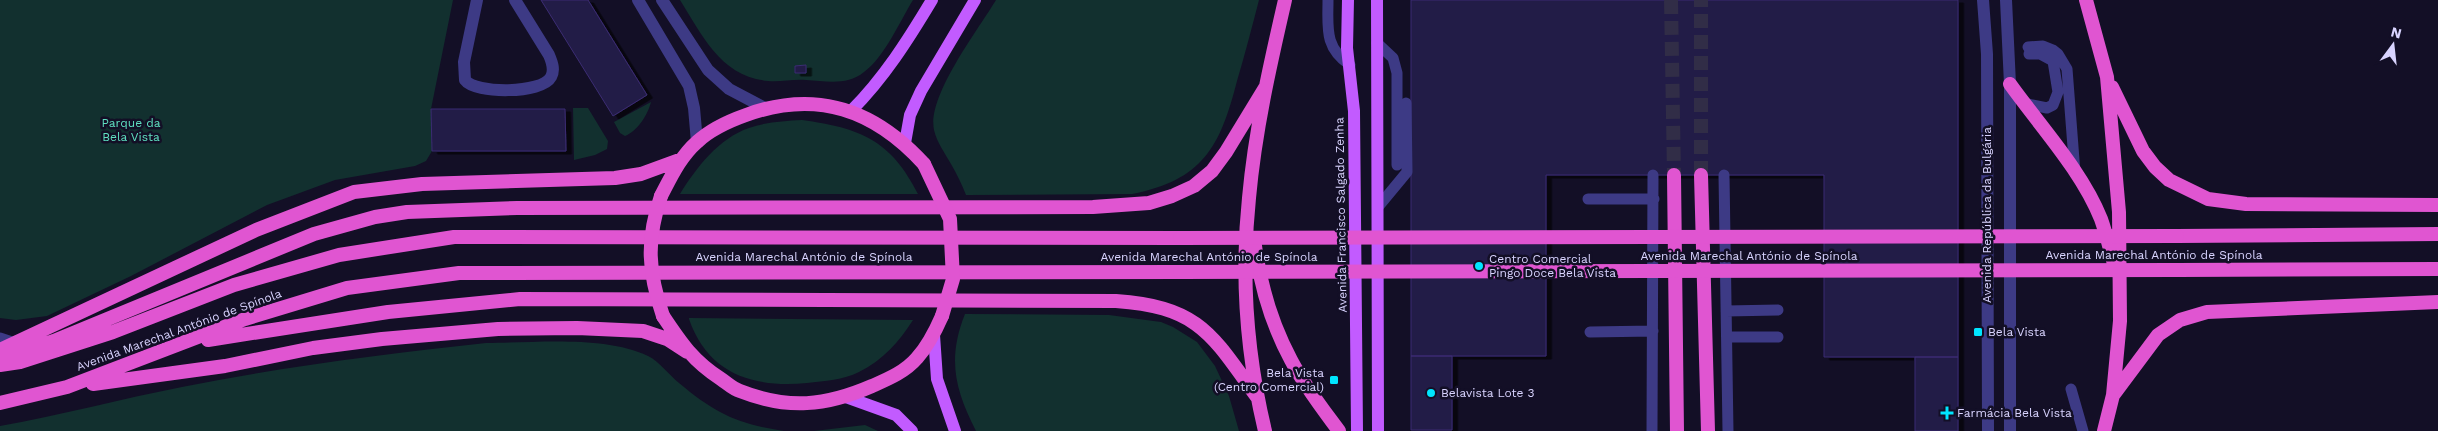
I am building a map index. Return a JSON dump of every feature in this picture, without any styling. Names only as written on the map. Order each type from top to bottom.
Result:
[{"type":"highway","points":[[1265,431],[1257,397],[1246,289],[1248,198],[1265,88],[1285,0]]},
{"type":"highway","points":[[2086,0],[2107,77],[2120,212],[2121,291],[2113,395],[2104,431]]},
{"type":"highway","points":[[2107,77],[2144,151],[2155,167],[2170,180],[2208,199],[2246,204],[2438,205]]},
{"type":"highway","points":[[2010,84],[2076,174],[2100,218],[2121,291]]},
{"type":"highway","points":[[0,358],[54,341],[314,234],[375,217],[407,212],[517,208],[1093,207],[1149,203],[1172,196],[1194,186],[1212,171],[1265,88]]},
{"type":"highway","points":[[781,104],[816,104],[851,111],[880,124],[905,143],[924,164],[950,219],[953,279],[934,335],[916,359],[896,376],[846,397],[820,403],[781,403],[739,391],[701,366],[687,352],[663,316],[656,294],[650,265],[650,236],[661,196],[682,159],[697,142],[726,122],[765,108],[781,104]]},
{"type":"highway","points":[[0,350],[256,230],[354,192],[422,184],[615,178],[642,174],[682,159]]},
{"type":"highway","points":[[1674,175],[1677,431]]},
{"type":"highway","points":[[1701,176],[1708,431]]},
{"type":"highway","points":[[1248,198],[1258,266],[1280,336],[1302,379],[1339,431]]},
{"type":"highway","name":"Avenida Marechal António de Spínola","points":[[0,365],[20,362],[114,332],[234,284],[339,254],[454,237],[1180,238],[2438,234]]},
{"type":"highway","name":"Avenida Marechal António de Spínola","points":[[0,403],[67,387],[245,319],[347,288],[460,273],[2438,269]]},
{"type":"highway","points":[[182,344],[388,312],[520,299],[1116,301],[1156,305],[1191,320],[1218,343],[1257,397]]},
{"type":"highway","points":[[2113,395],[2158,335],[2180,320],[2207,312],[2438,302]]},
{"type":"highway","points":[[67,387],[226,366],[313,348],[382,339],[498,329],[577,328],[643,331],[667,339],[687,352]]},
{"type":"main road","points":[[851,111],[872,90],[905,46],[932,0]]},
{"type":"main road","points":[[905,143],[910,115],[921,90],[975,0]]},
{"type":"main road","name":"Avenida Francisco Salgado Zenha","points":[[1348,0],[1350,65],[1354,111],[1357,431]]},
{"type":"main road","points":[[1377,0],[1378,431]]},
{"type":"main road","points":[[934,335],[938,379],[955,431]]},
{"type":"main road","points":[[846,397],[896,415],[912,431]]},
{"type":"street","points":[[477,0],[464,62],[463,72],[468,84],[485,89],[534,89],[548,82],[552,75],[552,64],[549,55],[515,1]]},
{"type":"street","points":[[474,17],[484,0]]},
{"type":"street","points":[[638,0],[689,86],[694,108],[697,142]]},
{"type":"street","points":[[662,0],[708,70],[729,90],[765,108]]},
{"type":"street","name":"Avenida República da Bulgária","points":[[1983,0],[1987,54],[1988,431]]},
{"type":"street","name":"Avenida República da Bulgária","points":[[2006,0],[2010,84],[2010,431]]},
{"type":"lane","points":[[1328,0],[1329,42],[1340,58],[1350,65]]},
{"type":"lane","points":[[1377,43],[1393,58],[1397,73],[1397,165]]},
{"type":"lane","points":[[2024,103],[2047,108],[2053,105],[2058,92],[2053,61],[2029,50],[2043,46],[2053,50],[2058,54],[2067,69],[2076,174]]},
{"type":"lane","points":[[1378,207],[1407,172],[1406,103]]},
{"type":"lane","points":[[1652,431],[1654,175]]},
{"type":"lane","points":[[1724,176],[1728,431]]},
{"type":"lane","points":[[1588,199],[1654,200]]},
{"type":"lane","points":[[1726,311],[1778,310]]},
{"type":"lane","points":[[1590,332],[1653,331]]},
{"type":"lane","points":[[1727,338],[1778,337]]},
{"type":"lane","points":[[0,338],[15,343]]},
{"type":"lane","points":[[2071,388],[2083,431]]},
{"type":"green space","name":"Parque da Bela Vista","points":[[0,0],[453,0],[431,109],[432,151],[426,161],[415,166],[335,180],[267,205],[131,276],[47,316],[16,320],[0,318]]},
{"type":"green space","points":[[680,0],[913,0],[885,49],[871,66],[851,79],[836,82],[768,81],[752,78],[738,72],[725,63],[705,40]]},
{"type":"green space","points":[[996,0],[1259,0],[1231,104],[1223,125],[1205,157],[1176,180],[1156,188],[1132,194],[966,195],[937,139],[934,130],[934,116],[938,100],[946,82]]},
{"type":"green space","points":[[651,102],[645,117],[630,134],[625,136],[620,133],[614,122]]},
{"type":"green space","points":[[573,108],[588,108],[608,141],[607,149],[595,155],[574,160]]},
{"type":"green space","points":[[802,120],[841,127],[872,140],[897,161],[918,194],[680,194],[701,164],[718,146],[728,139],[749,128],[762,124]]},
{"type":"green space","points":[[965,314],[1109,315],[1161,322],[1173,327],[1197,342],[1215,366],[1229,396],[1239,431],[976,431],[963,402],[956,374],[956,346]]},
{"type":"green space","points":[[689,319],[913,320],[890,350],[876,362],[859,372],[834,380],[787,384],[768,383],[751,379],[720,365],[697,338]]},
{"type":"green space","points":[[568,342],[611,345],[630,349],[652,358],[679,383],[727,416],[753,425],[784,431],[0,431],[0,426],[257,373],[486,343]]},
{"type":"green space","points":[[865,425],[878,431],[814,431]]},
{"type":"building","points":[[541,0],[588,0],[647,95],[613,116]]},
{"type":"building","name":"Centro Comercial Pingo Doce Bela Vista","points":[[1411,0],[1958,0],[1958,357],[1824,357],[1824,175],[1546,175],[1546,356],[1411,356]]},
{"type":"building","points":[[806,65],[806,73],[795,73],[795,66]]},
{"type":"building","points":[[431,109],[565,109],[566,151],[432,151]]},
{"type":"building","name":"Belavista Lote 3","points":[[1411,356],[1452,356],[1452,430],[1411,430]]},
{"type":"building","points":[[1915,357],[1958,357],[1958,431],[1915,431]]},
{"type":"tunnel","points":[[1671,0],[1674,175]]},
{"type":"tunnel","points":[[1701,0],[1701,175]]},
{"type":"place","name":"Centro Comercial Pingo Doce Bela Vista","points":[[1479,266]]},
{"type":"place","name":"Bela Vista","points":[[1978,332]]},
{"type":"place","name":"Bela Vista (Centro Comercial)","points":[[1334,380]]},
{"type":"place","name":"Belavista Lote 3","points":[[1431,393]]},
{"type":"place","name":"Farmácia Bela Vista","points":[[1947,413]]}]
